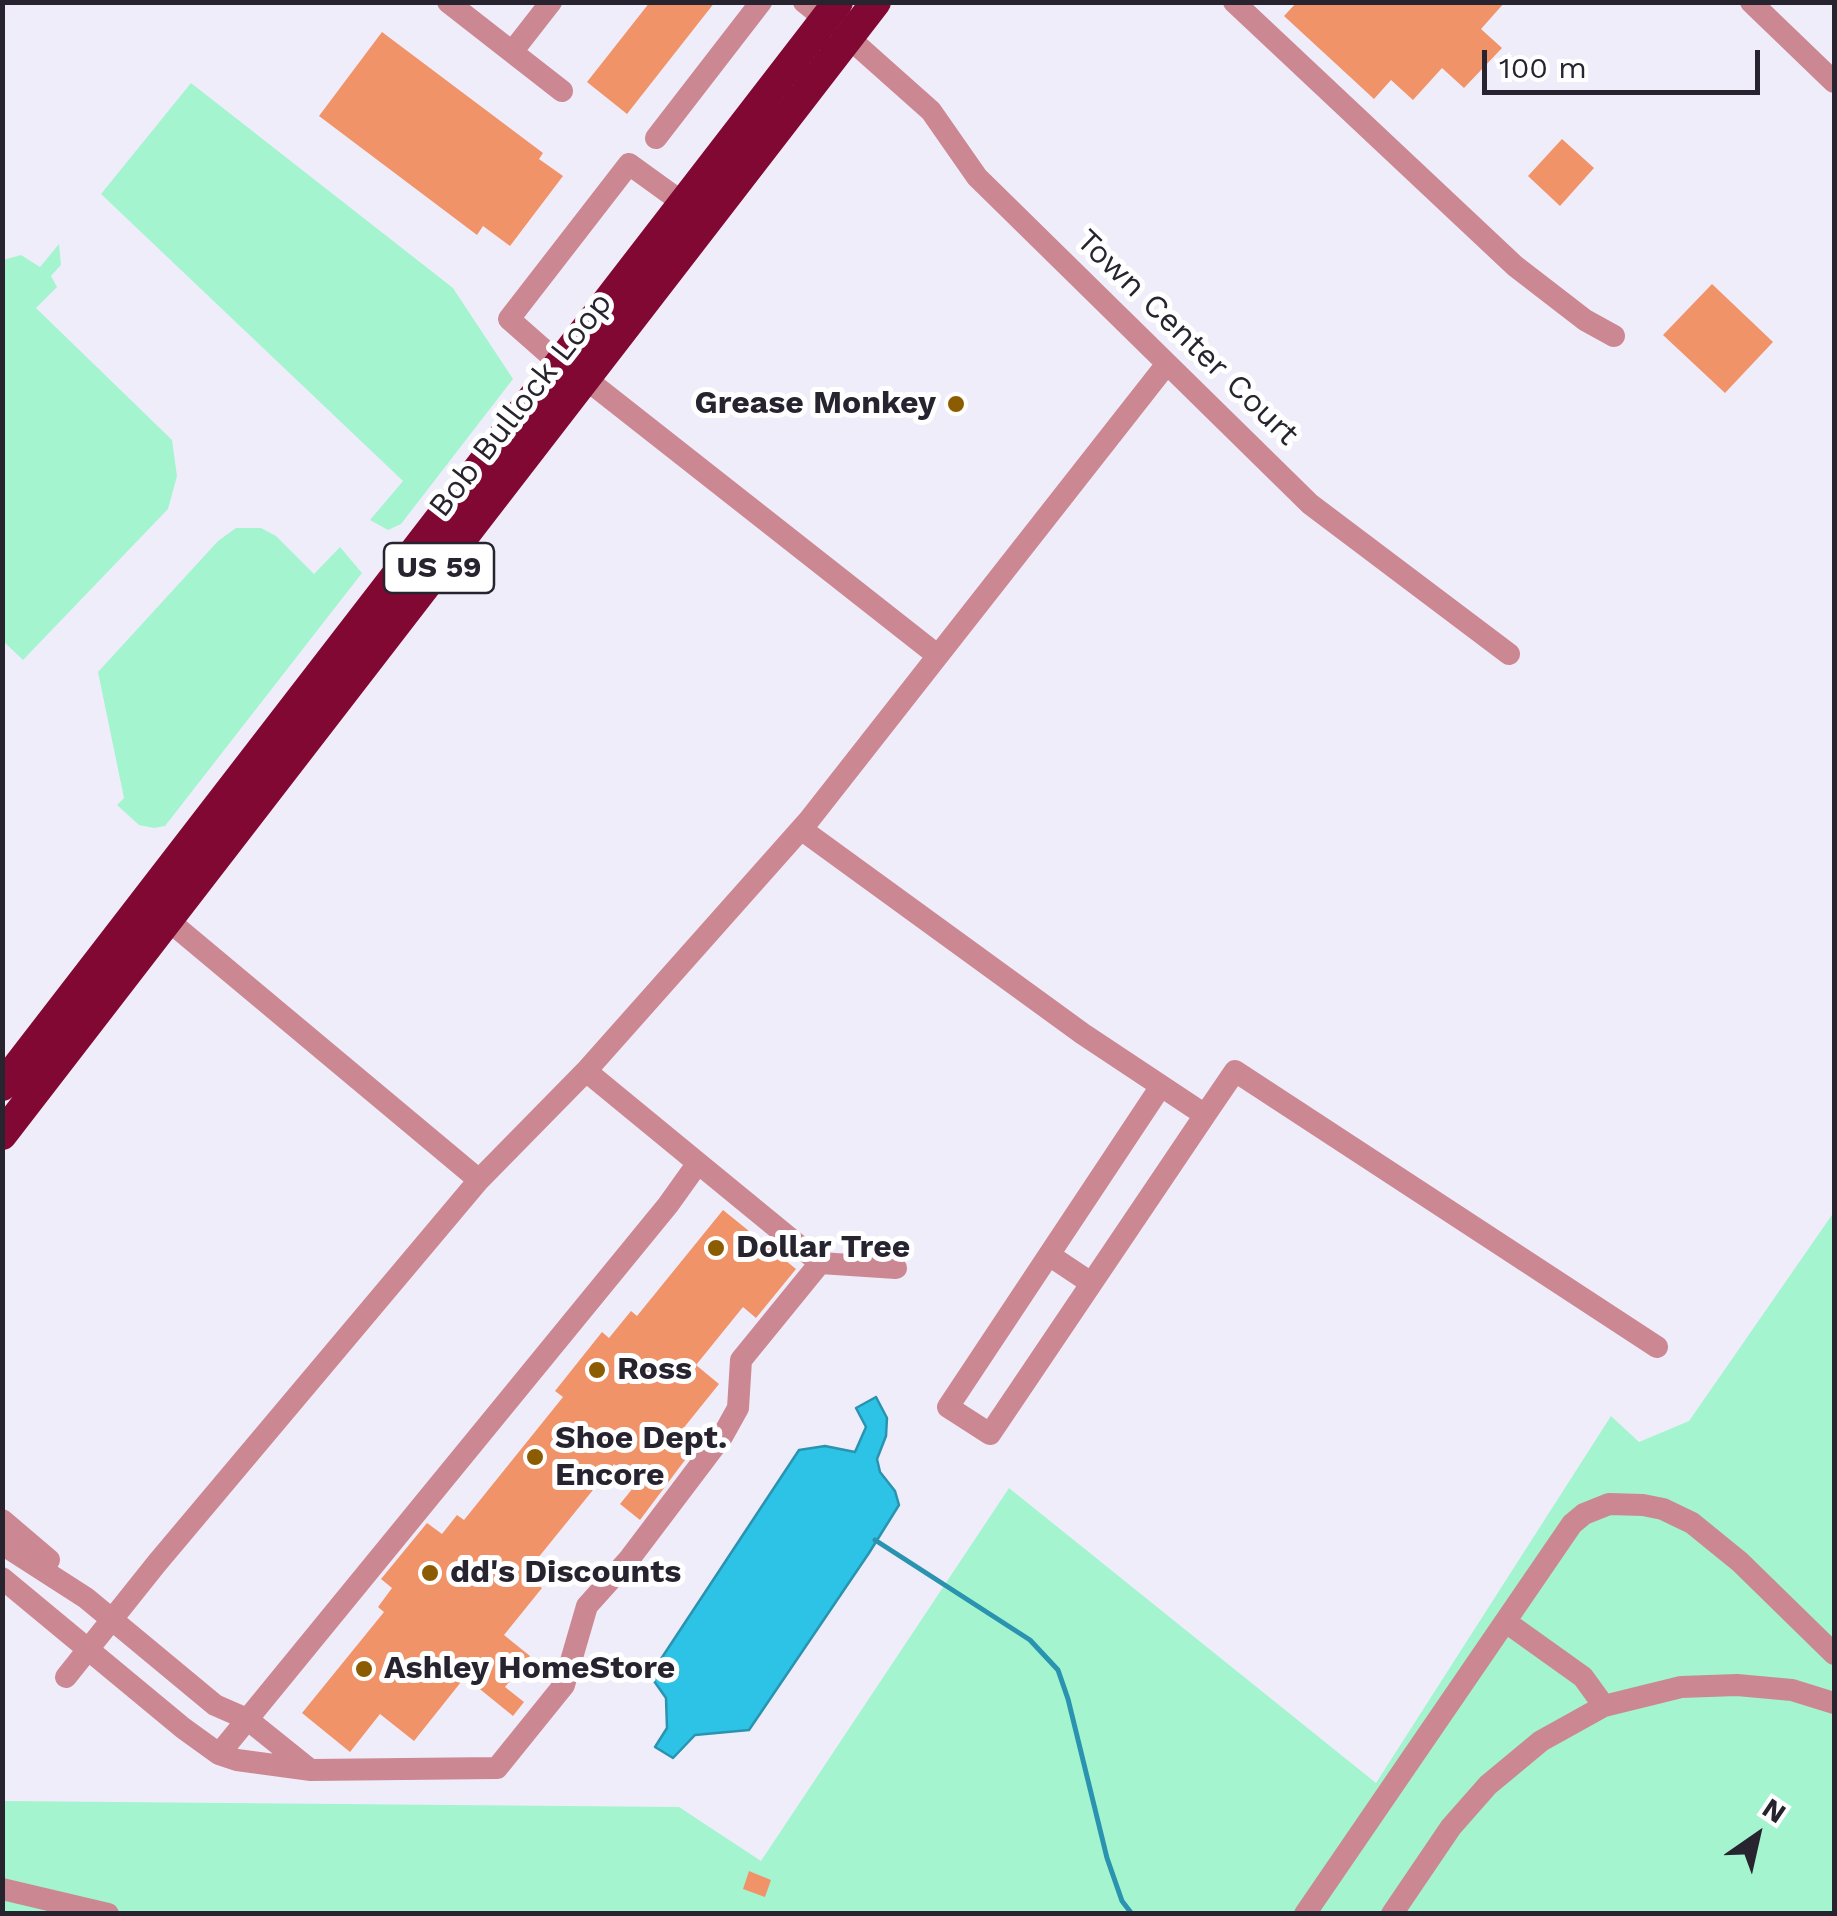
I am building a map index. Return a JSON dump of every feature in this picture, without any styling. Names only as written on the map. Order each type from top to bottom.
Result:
[{"type":"highway","name":"Bob Bullock Loop","points":[[2,1086],[829,16],[876,2]]},
{"type":"highway","name":"Bob Bullock Loop","points":[[2,1135],[586,379],[829,16]]},
{"type":"highway","points":[[586,379],[586,352],[638,283],[652,243]]},
{"type":"highway","points":[[480,516],[530,426],[558,387],[562,377],[559,363]]},
{"type":"street","points":[[448,2],[562,91]]},
{"type":"street","points":[[512,52],[551,2]]},
{"type":"street","points":[[656,138],[761,2]]},
{"type":"street","points":[[1234,2],[1516,266],[1585,320],[1614,336]]},
{"type":"street","points":[[1751,2],[1834,82]]},
{"type":"street","name":"Town Center Court","points":[[829,16],[931,111],[978,177],[1310,504],[1509,654]]},
{"type":"street","points":[[559,363],[509,319],[593,210],[630,164],[683,203]]},
{"type":"street","points":[[66,1677],[479,1180],[586,1072],[801,829],[1166,365]]},
{"type":"street","points":[[586,379],[937,654]]},
{"type":"street","points":[[801,829],[1082,1034],[1205,1115]]},
{"type":"street","points":[[169,921],[479,1180]]},
{"type":"street","points":[[1161,1086],[948,1408],[990,1434],[1235,1071],[1657,1348]]},
{"type":"street","points":[[586,1072],[820,1263],[896,1268]]},
{"type":"street","points":[[219,1754],[668,1205],[698,1163]]},
{"type":"street","points":[[1049,1254],[1091,1283]]},
{"type":"street","points":[[2,1578],[219,1754],[311,1770],[497,1768],[564,1685],[587,1606],[630,1558],[738,1408],[741,1360],[820,1263]]},
{"type":"street","points":[[1306,1914],[1572,1524],[1584,1514],[1609,1504],[1663,1508],[1708,1534],[1834,1654]]},
{"type":"street","points":[[2,1520],[98,1601],[114,1620]]},
{"type":"street","points":[[2,1544],[58,1578],[214,1705],[246,1719],[311,1770]]},
{"type":"street","points":[[1506,1622],[1583,1677],[1604,1706]]},
{"type":"street","points":[[1392,1914],[1451,1828],[1488,1785],[1541,1741],[1604,1706],[1681,1687],[1736,1685],[1792,1690],[1834,1703]]},
{"type":"street","points":[[2,1889],[108,1914]]},
{"type":"green space","points":[[191,83],[453,288],[513,379],[401,524],[388,530],[370,520],[403,481],[101,194]]},
{"type":"green space","points":[[59,244],[61,265],[51,276],[57,287],[36,308],[172,440],[177,476],[168,509],[23,660],[3,641],[3,260],[21,255],[40,267]]},
{"type":"green space","points":[[236,528],[261,528],[276,536],[314,574],[340,547],[362,573],[165,826],[139,825],[117,805],[124,798],[98,672],[218,541]]},
{"type":"green space","points":[[1834,1212],[1834,1913],[3,1914],[3,1801],[679,1807],[761,1861],[1009,1488],[1376,1783],[1611,1416],[1639,1442],[1689,1421]]},
{"type":"water","points":[[876,1397],[887,1418],[886,1436],[877,1459],[899,1505],[749,1730],[695,1735],[673,1758],[655,1747],[667,1728],[666,1698],[654,1681],[655,1668],[799,1450],[825,1446],[855,1452],[866,1427],[856,1408]]},
{"type":"building","points":[[650,2],[715,2],[627,114],[587,82]]},
{"type":"building","points":[[1297,2],[1505,2],[1481,29],[1502,48],[1464,88],[1442,68],[1413,100],[1391,80],[1374,99],[1284,16]]},
{"type":"building","points":[[382,32],[543,153],[539,159],[563,176],[510,246],[483,226],[477,235],[319,116]]},
{"type":"building","points":[[1562,139],[1594,168],[1560,206],[1528,176]]},
{"type":"building","points":[[1712,284],[1773,342],[1725,393],[1663,335]]},
{"type":"building","points":[[723,1210],[796,1269],[756,1318],[743,1307],[696,1365],[719,1384],[678,1435],[694,1448],[640,1520],[620,1504],[637,1483],[614,1464],[525,1574],[542,1588],[504,1635],[530,1656],[505,1687],[524,1702],[513,1716],[465,1677],[414,1741],[380,1714],[350,1752],[302,1713],[384,1612],[378,1607],[392,1588],[381,1579],[427,1523],[442,1534],[457,1515],[464,1520],[563,1397],[555,1391],[602,1332],[609,1338],[631,1311],[637,1316]]},
{"type":"building","points":[[749,1871],[771,1880],[765,1897],[743,1889]]},
{"type":"waterway","points":[[875,1540],[1030,1640],[1058,1670],[1107,1858],[1122,1901],[1132,1914]]},
{"type":"place","name":"Grease Monkey","points":[[956,404]]},
{"type":"place","name":"Dollar Tree","points":[[716,1248]]},
{"type":"place","name":"Ross","points":[[597,1370]]},
{"type":"place","name":"Shoe Dept. Encore","points":[[535,1457]]},
{"type":"place","name":"dd's Discounts","points":[[430,1573]]},
{"type":"place","name":"Ashley HomeStore","points":[[364,1669]]}]
